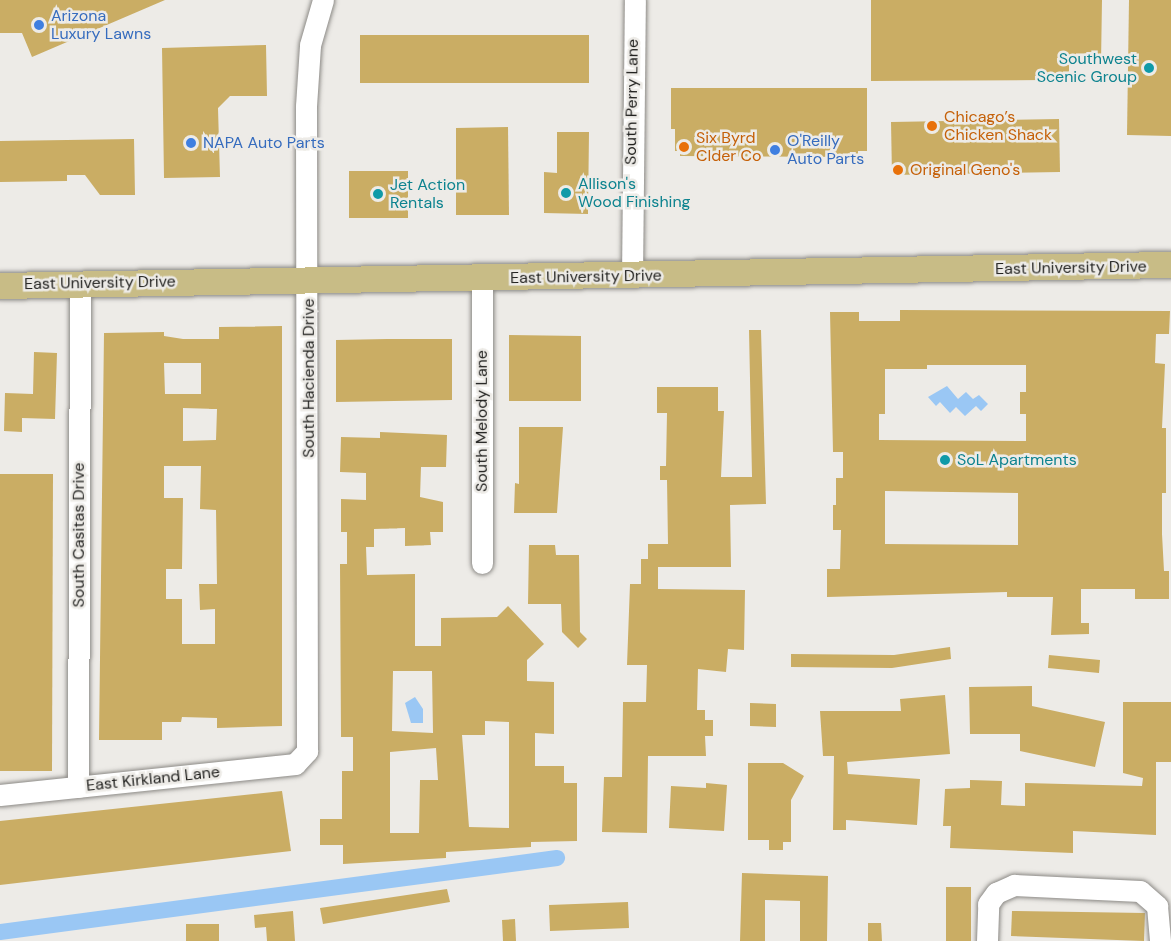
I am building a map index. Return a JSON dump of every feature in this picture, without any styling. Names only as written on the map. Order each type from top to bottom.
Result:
[{"type":"main road","name":"East University Drive","points":[[0,286],[80,283],[633,277],[1171,265]]},
{"type":"street","name":"South Hacienda Drive","points":[[304,758],[307,752],[309,280],[307,87],[310,45],[323,0]]},
{"type":"street","name":"South Perry Lane","points":[[633,277],[635,0]]},
{"type":"street","name":"South Melody Lane","points":[[482,279],[482,563]]},
{"type":"street","name":"South Casitas Drive","points":[[78,787],[80,283]]},
{"type":"street","name":"East Kirkland Lane","points":[[0,795],[295,764],[304,758]]},
{"type":"street","points":[[987,941],[988,904],[996,893],[1014,885],[1140,891],[1157,906],[1160,941]]},
{"type":"water","points":[[947,386],[958,399],[966,392],[973,399],[979,395],[988,404],[981,411],[976,406],[965,416],[956,407],[950,413],[940,402],[936,406],[928,397]]},
{"type":"water","points":[[415,697],[423,709],[423,723],[411,723],[405,703]]},
{"type":"building","points":[[0,0],[165,0],[32,57],[22,33],[0,33]]},
{"type":"building","points":[[871,0],[1102,0],[1101,63],[1069,61],[1069,74],[1044,74],[1044,80],[871,81]]},
{"type":"building","name":"Southwest Scenic Group","points":[[1129,0],[1171,0],[1171,136],[1127,135]]},
{"type":"building","points":[[360,35],[589,35],[589,83],[360,83]]},
{"type":"building","points":[[266,45],[267,96],[230,96],[218,108],[220,177],[164,178],[162,48]]},
{"type":"building","points":[[671,88],[867,88],[867,151],[858,151],[858,157],[680,156],[680,151],[675,151],[675,129],[671,129]]},
{"type":"building","points":[[1059,119],[1060,172],[892,175],[891,122]]},
{"type":"building","points":[[508,127],[509,215],[456,215],[456,128]]},
{"type":"building","name":"Allison's Wood Finishing","points":[[557,132],[589,132],[588,214],[544,213],[544,172],[557,173]]},
{"type":"building","points":[[134,139],[135,195],[100,195],[85,175],[67,175],[67,181],[0,182],[0,141]]},
{"type":"building","name":"Jet Action Rentals","points":[[349,171],[408,171],[408,218],[349,218]]},
{"type":"building","name":"SoL Apartments","points":[[900,310],[1170,311],[1169,334],[1156,334],[1155,363],[1165,364],[1162,428],[1166,428],[1166,493],[1162,493],[1162,534],[1164,571],[1169,571],[1169,599],[1135,599],[1135,589],[1081,589],[1081,623],[1089,623],[1089,634],[1051,635],[1053,597],[1007,597],[1007,592],[827,597],[827,569],[840,569],[841,530],[833,530],[833,505],[836,505],[836,478],[843,478],[843,452],[833,452],[830,312],[859,312],[859,321],[900,321]],"holes":[[[927,365],[1026,365],[1026,392],[1020,392],[1020,414],[1026,414],[1026,441],[879,440],[879,414],[885,414],[885,369],[927,369]],[[885,491],[1018,493],[1018,545],[885,544]]]},
{"type":"building","points":[[282,326],[282,726],[217,728],[217,718],[182,717],[181,722],[162,722],[162,740],[99,740],[104,333],[164,332],[164,336],[183,339],[219,339],[219,327]],"holes":[[[164,363],[201,363],[201,394],[165,394]],[[183,408],[217,409],[216,440],[183,441]],[[164,466],[201,466],[200,509],[216,510],[217,584],[199,584],[200,610],[215,609],[215,644],[182,644],[182,599],[166,599],[166,569],[182,569],[183,498],[164,498]]]},
{"type":"building","points":[[749,330],[761,330],[766,504],[730,505],[731,567],[658,567],[658,589],[745,590],[744,650],[728,649],[726,672],[698,669],[697,710],[705,710],[705,720],[713,720],[713,736],[705,736],[706,756],[648,756],[647,833],[602,832],[604,777],[622,777],[623,702],[646,702],[647,665],[627,665],[630,584],[641,584],[641,559],[648,559],[648,544],[668,544],[667,480],[660,480],[660,466],[666,466],[667,413],[657,413],[657,387],[718,387],[718,411],[724,411],[721,477],[752,477]]},
{"type":"building","points":[[509,335],[581,336],[581,401],[509,401]]},
{"type":"building","points":[[452,339],[452,400],[336,402],[336,340]]},
{"type":"building","points":[[34,352],[57,353],[55,419],[22,418],[22,432],[4,431],[5,393],[33,394]]},
{"type":"building","points":[[519,427],[563,427],[557,513],[514,513],[515,483],[519,484]]},
{"type":"building","points":[[380,432],[447,435],[446,467],[421,467],[420,497],[443,502],[443,532],[430,532],[431,545],[405,546],[405,528],[374,529],[374,547],[366,547],[367,575],[415,574],[415,646],[441,646],[441,618],[497,617],[508,606],[544,644],[527,660],[527,681],[554,682],[554,734],[535,733],[535,766],[564,766],[564,783],[577,783],[577,841],[531,842],[531,847],[446,852],[446,858],[343,864],[343,845],[320,845],[320,819],[342,819],[342,771],[353,771],[353,737],[341,737],[340,564],[347,564],[347,532],[341,532],[341,499],[366,500],[366,473],[340,472],[341,437],[380,438]],"holes":[[[393,671],[432,671],[433,733],[392,731]],[[485,721],[509,722],[509,828],[469,827],[462,735],[485,735]],[[436,748],[438,780],[420,780],[419,833],[390,833],[390,752]]]},
{"type":"building","points":[[0,474],[53,474],[52,771],[0,771]]},
{"type":"building","points":[[529,545],[555,545],[556,555],[579,555],[580,632],[587,639],[578,648],[562,632],[561,604],[528,604]]},
{"type":"building","points":[[950,647],[951,659],[892,668],[791,667],[791,654],[894,655]]},
{"type":"building","points":[[1049,655],[1100,660],[1099,673],[1048,668]]},
{"type":"building","points":[[1032,686],[1032,706],[1105,722],[1095,767],[1020,751],[1020,734],[970,734],[969,687]]},
{"type":"building","points":[[945,695],[950,754],[847,762],[848,774],[920,779],[917,825],[846,820],[846,830],[833,830],[834,756],[823,756],[820,711],[901,711],[900,699]]},
{"type":"building","points":[[1123,702],[1171,702],[1171,762],[1156,762],[1156,835],[1073,831],[1073,853],[950,848],[951,826],[943,826],[945,789],[970,788],[970,780],[1002,781],[1001,805],[1025,806],[1025,783],[1142,786],[1143,778],[1123,773]]},
{"type":"building","points":[[750,703],[776,704],[776,727],[750,726]]},
{"type":"building","points":[[748,763],[783,763],[804,776],[791,800],[791,842],[783,842],[783,850],[769,850],[769,840],[748,840]]},
{"type":"building","points":[[706,783],[727,785],[724,831],[669,828],[671,786],[706,788]]},
{"type":"building","points":[[282,791],[291,851],[0,885],[0,821]]},
{"type":"building","points":[[742,873],[828,876],[827,941],[800,941],[800,901],[765,900],[765,941],[740,941]]},
{"type":"building","points":[[946,887],[971,887],[971,941],[946,941]]},
{"type":"building","points":[[447,889],[450,902],[323,924],[320,908]]},
{"type":"building","points":[[628,902],[629,928],[550,931],[549,905]]},
{"type":"building","points":[[293,911],[295,941],[267,941],[266,927],[255,928],[254,915]]},
{"type":"building","points":[[1012,911],[1145,913],[1144,941],[1011,936]]},
{"type":"building","points":[[515,919],[516,941],[503,941],[502,920]]},
{"type":"building","points":[[868,923],[881,923],[882,941],[868,941]]},
{"type":"building","points":[[186,924],[219,924],[219,941],[186,941]]},
{"type":"waterway","points":[[0,932],[557,858]]},
{"type":"place","name":"Arizona Luxury Lawns","points":[[39,25]]},
{"type":"place","name":"Southwest Scenic Group","points":[[1149,68]]},
{"type":"place","name":"Chicago’s Chicken Shack","points":[[932,126]]},
{"type":"place","name":"NAPA Auto Parts","points":[[191,143]]},
{"type":"place","name":"Six Byrd CIder Co","points":[[684,147]]},
{"type":"place","name":"O'Reilly Auto Parts","points":[[775,150]]},
{"type":"place","name":"Original Geno's","points":[[898,170]]},
{"type":"place","name":"Allison's Wood Finishing","points":[[566,193]]},
{"type":"place","name":"Jet Action Rentals","points":[[378,194]]},
{"type":"place","name":"SoL Apartments","points":[[945,460]]}]
